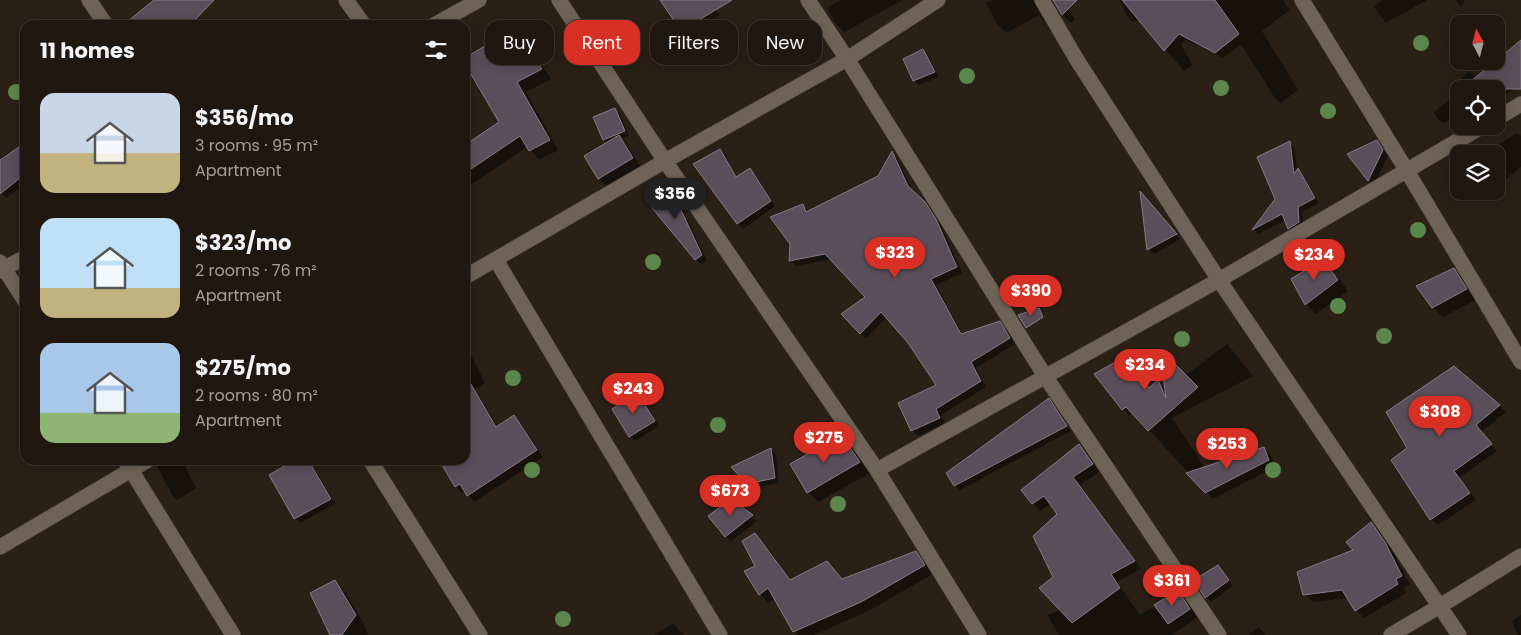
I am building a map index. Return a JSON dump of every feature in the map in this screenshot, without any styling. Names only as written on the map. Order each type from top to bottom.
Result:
[{"type":"street","points":[[89,0],[103,20]]},
{"type":"street","points":[[346,0],[360,20]]},
{"type":"street","points":[[443,20],[479,0]]},
{"type":"street","points":[[559,0],[665,161],[877,470],[979,635]]},
{"type":"street","points":[[808,0],[847,58],[1045,376],[1219,635]]},
{"type":"street","points":[[470,274],[847,58],[938,0]]},
{"type":"street","points":[[1042,0],[1077,60],[1220,280],[1459,635]]},
{"type":"street","points":[[1302,0],[1521,362]]},
{"type":"street","points":[[1505,114],[1521,104]]},
{"type":"street","points":[[877,470],[1220,280],[1468,135]]},
{"type":"street","points":[[20,259],[1,267],[20,295]]},
{"type":"street","points":[[496,260],[720,635]]},
{"type":"street","points":[[0,547],[128,465],[233,635]]},
{"type":"street","points":[[373,465],[480,635]]},
{"type":"street","points":[[1391,635],[1521,556]]},
{"type":"building","points":[[154,0],[214,0],[195,20],[129,20]]},
{"type":"building","points":[[660,0],[732,0],[699,20],[674,20]]},
{"type":"building","points":[[1053,0],[1077,0],[1062,15]]},
{"type":"building","points":[[1122,0],[1215,0],[1239,34],[1215,53],[1179,34],[1164,51]]},
{"type":"building","points":[[1521,40],[1521,89],[1505,89],[1505,80],[1472,80],[1485,70],[1505,70],[1505,53]]},
{"type":"building","points":[[485,46],[485,65],[539,65],[542,69],[517,82],[550,140],[529,151],[520,136],[470,170],[470,142],[499,122],[470,73],[470,55]]},
{"type":"building","points":[[923,49],[935,72],[913,81],[903,59]]},
{"type":"building","points":[[615,108],[625,131],[603,140],[593,117]]},
{"type":"building","points":[[619,135],[633,158],[598,179],[584,156]]},
{"type":"building","points":[[1377,140],[1383,150],[1368,181],[1347,154]]},
{"type":"building","points":[[1290,141],[1294,174],[1298,168],[1315,198],[1298,207],[1299,222],[1288,229],[1282,214],[1252,230],[1275,199],[1257,157]]},
{"type":"building","points":[[20,146],[20,178],[0,194],[0,160]]},
{"type":"building","points":[[720,149],[736,177],[750,168],[771,201],[737,224],[693,164]]},
{"type":"building","points":[[892,151],[908,186],[925,202],[936,219],[957,267],[931,279],[961,334],[1000,321],[1010,338],[971,362],[981,381],[936,409],[940,418],[911,431],[898,403],[936,385],[908,343],[881,312],[860,334],[841,314],[865,297],[825,254],[789,261],[790,244],[770,217],[803,204],[806,212],[878,176]]},
{"type":"building","points":[[669,184],[702,255],[695,260],[647,202]]},
{"type":"building","points":[[1140,191],[1177,234],[1147,250]]},
{"type":"building","points":[[1323,259],[1338,280],[1305,305],[1291,279]]},
{"type":"building","points":[[1454,268],[1467,289],[1432,308],[1416,286]]},
{"type":"building","points":[[1039,308],[1043,317],[1026,328],[1018,315]]},
{"type":"building","points":[[1126,356],[1149,388],[1158,380],[1166,398],[1163,376],[1176,365],[1198,387],[1148,431],[1126,407],[1122,410],[1094,374]]},
{"type":"building","points":[[1454,366],[1500,405],[1476,425],[1492,444],[1454,471],[1470,493],[1430,520],[1391,460],[1407,448],[1386,412]]},
{"type":"building","points":[[470,383],[496,427],[514,415],[537,450],[467,496],[460,484],[455,487],[442,465],[470,465]]},
{"type":"building","points":[[637,393],[655,421],[629,437],[612,409]]},
{"type":"building","points":[[1049,398],[1067,426],[954,486],[946,473]]},
{"type":"building","points":[[841,435],[860,462],[807,493],[790,464]]},
{"type":"building","points":[[1079,444],[1093,464],[1073,477],[1135,561],[1111,574],[1120,588],[1072,623],[1039,588],[1053,577],[1033,536],[1057,514],[1044,496],[1032,504],[1021,490]]},
{"type":"building","points":[[1264,447],[1269,460],[1205,493],[1186,473]]},
{"type":"building","points":[[771,448],[775,478],[747,484],[731,467]]},
{"type":"building","points":[[286,465],[311,465],[331,499],[294,519],[269,475]]},
{"type":"building","points":[[731,499],[753,515],[725,537],[708,516]]},
{"type":"building","points":[[1371,522],[1385,542],[1402,576],[1396,579],[1398,584],[1355,611],[1342,590],[1303,595],[1297,572],[1353,550],[1346,542]]},
{"type":"building","points":[[755,533],[790,580],[827,561],[842,579],[916,551],[925,565],[861,602],[793,632],[768,588],[759,595],[744,571],[755,566],[742,541]]},
{"type":"building","points":[[1218,565],[1229,580],[1205,598],[1194,580]]},
{"type":"building","points":[[335,580],[356,615],[342,635],[330,635],[310,593]]},
{"type":"building","points":[[1178,590],[1190,609],[1168,624],[1154,605]]}]
